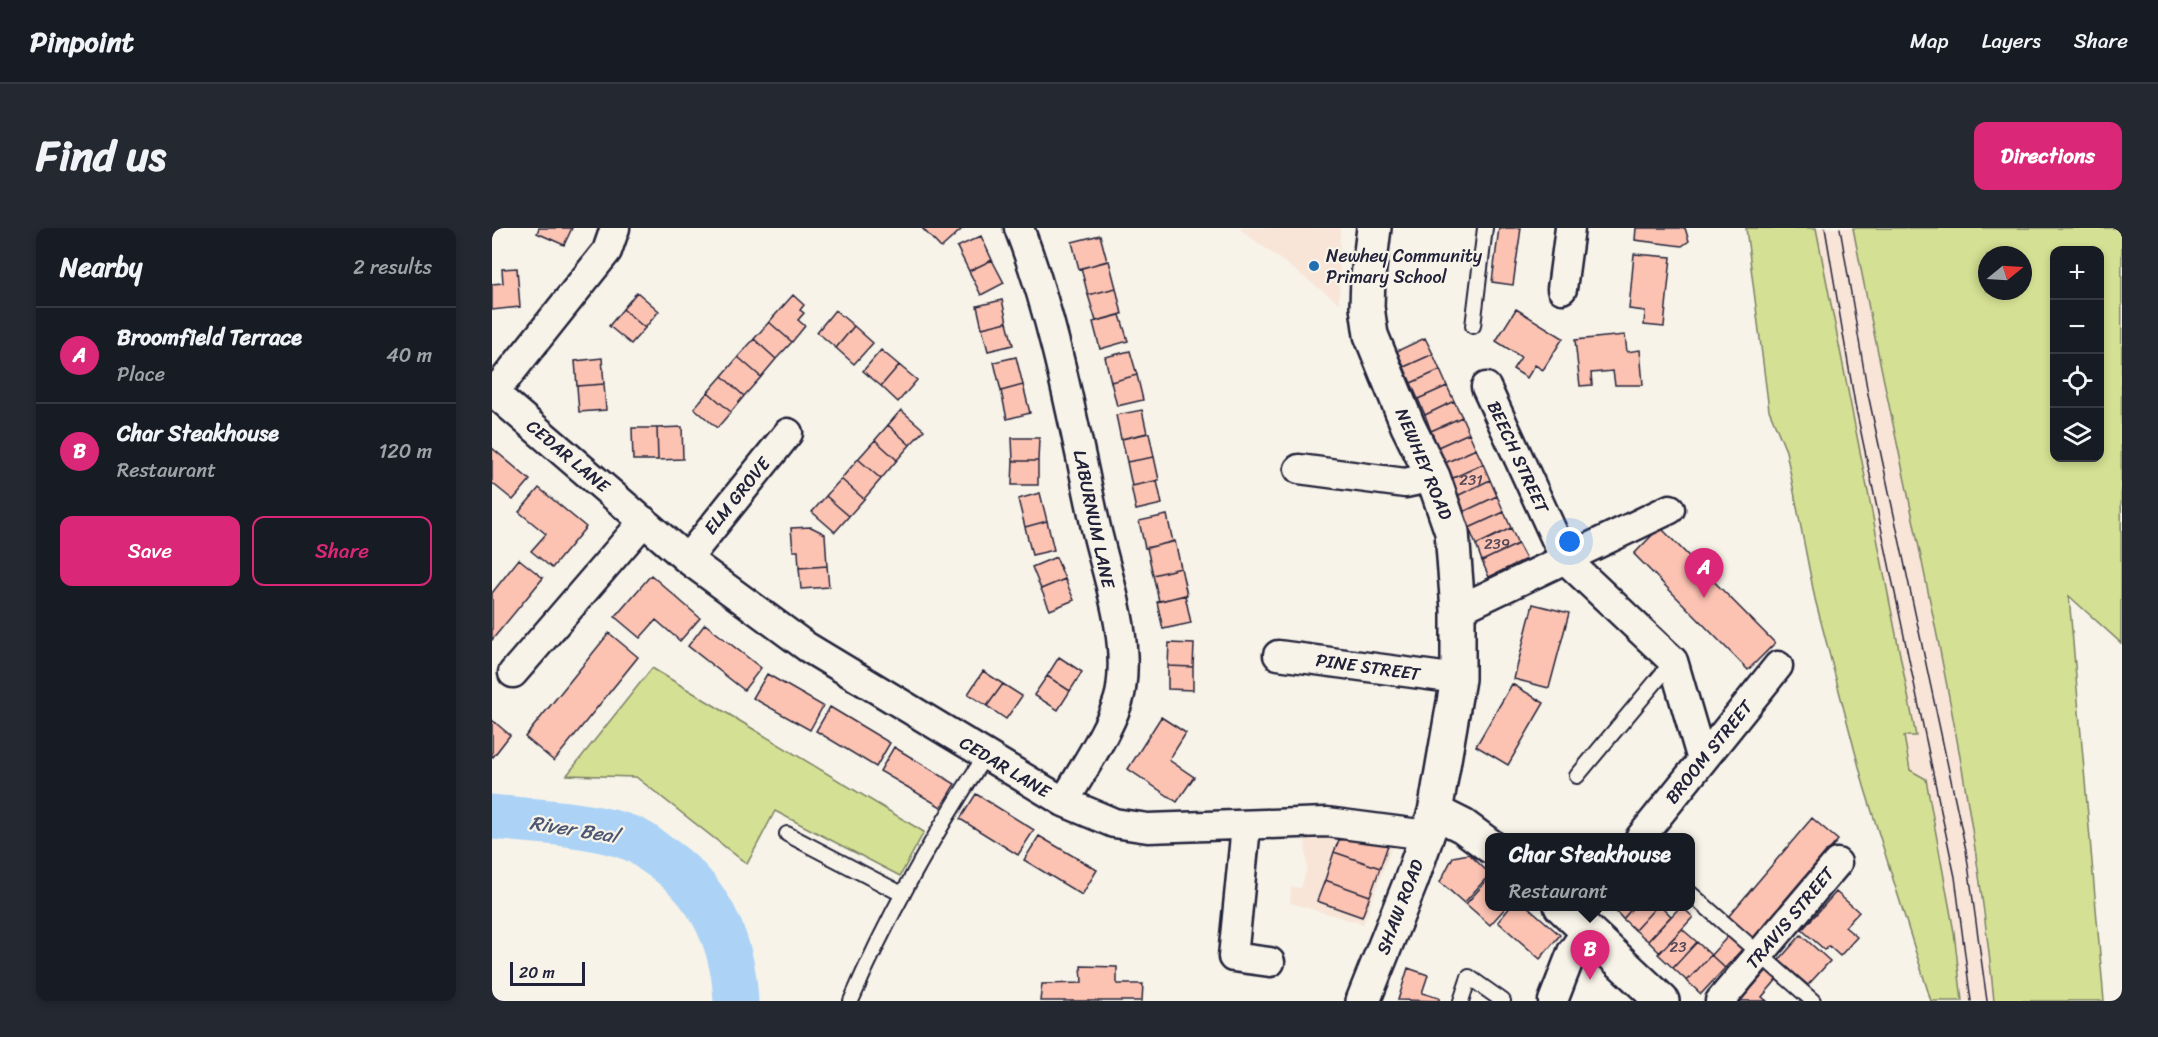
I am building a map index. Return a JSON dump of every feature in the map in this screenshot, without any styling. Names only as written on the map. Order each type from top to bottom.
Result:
[{"type":"main road","name":"NEWHEY ROAD","points":[[1374,228],[1368,277],[1371,335],[1408,426],[1433,477],[1452,532],[1458,610],[1458,679],[1431,823]]},
{"type":"main road","points":[[1431,823],[1463,826],[1485,842]]},
{"type":"main road","name":"SHAW ROAD","points":[[1363,1001],[1411,881],[1431,823]]},
{"type":"main road","points":[[1576,915],[1662,1001]]},
{"type":"street","points":[[493,392],[607,251],[615,228]]},
{"type":"street","name":"LABURNUM LANE","points":[[1019,228],[1036,273],[1074,426],[1124,652],[1121,691],[1101,739],[1064,802]]},
{"type":"street","points":[[1562,289],[1570,228]]},
{"type":"street","name":"BEECH STREET","points":[[1486,387],[1564,559]]},
{"type":"street","name":"CEDAR LANE","points":[[493,392],[687,559],[807,647],[1064,802],[1114,823],[1130,826],[1246,826],[1327,822],[1431,823]]},
{"type":"street","name":"ELM GROVE","points":[[687,559],[788,434]]},
{"type":"street","points":[[1299,470],[1405,483],[1433,477]]},
{"type":"street","points":[[1458,610],[1670,509]]},
{"type":"street","points":[[513,674],[644,521]]},
{"type":"street","points":[[1564,559],[1673,662],[1702,760]]},
{"type":"street","name":"PINE STREET","points":[[1278,655],[1458,679]]},
{"type":"street","name":"BROOM STREET","points":[[1643,833],[1778,666]]},
{"type":"street","points":[[1246,826],[1233,957],[1270,962]]},
{"type":"street","name":"TRAVIS STREET","points":[[1720,1001],[1837,863]]},
{"type":"street","points":[[1553,1001],[1572,952],[1576,915]]},
{"type":"lane","points":[[1473,326],[1485,228]]},
{"type":"lane","points":[[1577,776],[1673,662]]},
{"type":"lane","points":[[851,1001],[876,944],[939,826],[986,756]]},
{"type":"lane","points":[[787,834],[903,894]]},
{"type":"lane","points":[[1695,897],[1813,1001]]},
{"type":"lane","points":[[1461,1001],[1468,978],[1503,1001]]},
{"type":"shaded area","name":"Newhey Community Primary School","points":[[1238,228],[1340,228],[1339,303]]},
{"type":"shaded area","points":[[1816,228],[1853,228],[1934,617],[1968,803],[1994,1001],[1962,1001],[1954,932],[1926,779],[1910,770],[1904,735],[1916,735]]},
{"type":"shaded area","points":[[1363,834],[1393,844],[1363,924],[1290,903],[1291,887],[1301,888],[1307,868],[1305,839]]},
{"type":"green space","points":[[1746,228],[1816,228],[1916,736],[1904,736],[1910,770],[1926,779],[1954,932],[1962,1001],[1931,1001],[1864,786],[1815,599],[1786,451],[1769,410]]},
{"type":"green space","points":[[1853,228],[2122,228],[2121,643],[2069,596],[2104,1001],[1994,1001],[1983,903],[1968,806],[1932,613]]},
{"type":"green space","points":[[652,668],[924,832],[900,876],[775,811],[747,864],[636,777],[567,775]]},
{"type":"building","points":[[539,228],[572,228],[564,245],[537,233]]},
{"type":"building","points":[[922,228],[963,228],[941,248]]},
{"type":"building","points":[[1499,228],[1521,228],[1513,285],[1492,282]]},
{"type":"building","points":[[1636,228],[1685,228],[1689,241],[1682,246],[1635,240]]},
{"type":"building","points":[[1100,235],[1107,261],[1079,269],[1072,242]]},
{"type":"building","points":[[981,236],[992,260],[969,271],[957,247]]},
{"type":"building","points":[[1634,254],[1671,257],[1664,327],[1644,325],[1645,311],[1629,309]]},
{"type":"building","points":[[992,260],[1004,283],[981,295],[969,271]]},
{"type":"building","points":[[1109,261],[1116,288],[1088,295],[1081,268]]},
{"type":"building","points":[[517,268],[520,307],[492,310],[492,284],[503,283],[502,269]]},
{"type":"building","points":[[1116,288],[1122,314],[1096,321],[1088,295]]},
{"type":"building","points":[[637,292],[659,311],[645,328],[623,309]]},
{"type":"building","points":[[793,295],[804,305],[800,310],[804,313],[798,320],[805,326],[792,342],[769,322]]},
{"type":"building","points":[[1002,300],[1007,322],[982,328],[977,306]]},
{"type":"building","points":[[623,309],[645,328],[631,344],[609,326]]},
{"type":"building","points":[[1516,309],[1563,338],[1543,370],[1535,365],[1527,378],[1513,369],[1521,357],[1496,341]]},
{"type":"building","points":[[835,310],[854,326],[836,348],[817,332]]},
{"type":"building","points":[[1120,315],[1128,341],[1100,349],[1093,322]]},
{"type":"building","points":[[769,322],[792,342],[776,359],[754,339]]},
{"type":"building","points":[[1007,322],[1013,345],[988,351],[982,328]]},
{"type":"building","points":[[854,326],[873,343],[854,364],[836,348]]},
{"type":"building","points":[[1625,335],[1627,352],[1640,350],[1643,385],[1615,385],[1613,371],[1591,373],[1592,385],[1580,386],[1575,340]]},
{"type":"building","points":[[1425,338],[1433,354],[1404,367],[1397,351]]},
{"type":"building","points":[[754,339],[776,359],[761,377],[738,357]]},
{"type":"building","points":[[881,350],[899,365],[881,386],[863,371]]},
{"type":"building","points":[[1130,351],[1137,375],[1111,382],[1105,357]]},
{"type":"building","points":[[1433,354],[1440,370],[1411,383],[1404,367]]},
{"type":"building","points":[[738,357],[761,377],[744,396],[722,376]]},
{"type":"building","points":[[1016,357],[1023,385],[1001,391],[994,362]]},
{"type":"building","points":[[602,358],[604,384],[577,386],[575,361]]},
{"type":"building","points":[[899,365],[917,380],[898,402],[881,386]]},
{"type":"building","points":[[1440,370],[1447,386],[1418,399],[1411,383]]},
{"type":"building","points":[[1137,375],[1143,400],[1117,406],[1111,382]]},
{"type":"building","points":[[722,376],[744,396],[731,412],[708,392]]},
{"type":"building","points":[[604,384],[606,410],[579,412],[577,386]]},
{"type":"building","points":[[1023,385],[1030,413],[1007,419],[1001,391]]},
{"type":"building","points":[[1447,386],[1454,401],[1425,415],[1418,399]]},
{"type":"building","points":[[708,392],[731,412],[717,428],[694,408]]},
{"type":"building","points":[[1454,401],[1462,417],[1431,431],[1425,415]]},
{"type":"building","points":[[901,410],[924,430],[910,445],[888,425]]},
{"type":"building","points":[[1142,410],[1147,433],[1121,439],[1116,415]]},
{"type":"building","points":[[1462,417],[1469,433],[1438,447],[1431,431]]},
{"type":"building","points":[[888,425],[910,445],[897,460],[875,440]]},
{"type":"building","points":[[682,427],[683,459],[658,460],[657,428]]},
{"type":"building","points":[[632,428],[657,428],[658,460],[633,460]]},
{"type":"building","points":[[1149,433],[1154,457],[1127,462],[1122,439]]},
{"type":"building","points":[[1469,433],[1476,449],[1445,463],[1438,447]]},
{"type":"building","points":[[1012,438],[1039,438],[1038,461],[1013,461]]},
{"type":"building","points":[[875,440],[897,460],[881,479],[858,459]]},
{"type":"building","points":[[492,448],[530,480],[513,500],[492,483]]},
{"type":"building","points":[[1476,449],[1483,464],[1451,479],[1445,463]]},
{"type":"building","points":[[1154,457],[1159,480],[1132,486],[1127,462]]},
{"type":"building","points":[[858,459],[881,479],[864,499],[841,479]]},
{"type":"building","points":[[1013,461],[1038,461],[1038,485],[1012,485]]},
{"type":"building","points":[[1483,464],[1490,480],[1457,496],[1451,479]]},
{"type":"building","points":[[841,479],[864,499],[849,516],[826,496]]},
{"type":"building","points":[[1490,480],[1497,496],[1463,512],[1457,496]]},
{"type":"building","points":[[1157,481],[1162,504],[1136,510],[1131,486]]},
{"type":"building","points":[[539,488],[586,527],[552,568],[531,551],[546,534],[519,512]]},
{"type":"building","points":[[1040,493],[1047,521],[1025,527],[1018,499]]},
{"type":"building","points":[[826,496],[849,516],[835,532],[812,512]]},
{"type":"building","points":[[1497,496],[1504,512],[1469,528],[1463,512]]},
{"type":"building","points":[[1504,512],[1511,528],[1476,545],[1469,528]]},
{"type":"building","points":[[1167,515],[1173,542],[1145,548],[1139,521]]},
{"type":"building","points":[[1047,521],[1054,550],[1032,555],[1025,527]]},
{"type":"building","points":[[811,527],[825,534],[827,566],[799,568],[798,551],[793,551],[791,528]]},
{"type":"building","points":[[1660,527],[1775,643],[1748,670],[1634,554]]},
{"type":"building","points":[[1511,528],[1518,544],[1482,561],[1476,545]]},
{"type":"building","points":[[1175,541],[1181,568],[1153,575],[1147,548]]},
{"type":"building","points":[[1518,544],[1526,559],[1489,577],[1482,561]]},
{"type":"building","points":[[1056,557],[1065,579],[1041,589],[1032,567]]},
{"type":"building","points":[[519,559],[543,578],[492,640],[492,593]]},
{"type":"building","points":[[827,566],[829,587],[801,589],[799,568]]},
{"type":"building","points":[[1181,568],[1187,595],[1159,601],[1153,575]]},
{"type":"building","points":[[651,575],[700,618],[680,641],[656,620],[640,638],[615,617]]},
{"type":"building","points":[[1065,579],[1074,600],[1050,610],[1041,589]]},
{"type":"building","points":[[1185,595],[1191,623],[1163,629],[1157,602]]},
{"type":"building","points":[[1533,604],[1569,613],[1549,688],[1514,679]]},
{"type":"building","points":[[705,624],[761,668],[744,690],[688,646]]},
{"type":"building","points":[[609,633],[638,657],[554,761],[525,737]]},
{"type":"building","points":[[1169,643],[1194,644],[1193,667],[1168,666]]},
{"type":"building","points":[[1059,657],[1082,672],[1070,691],[1047,676]]},
{"type":"building","points":[[1168,666],[1193,667],[1193,690],[1168,689]]},
{"type":"building","points":[[983,671],[1003,684],[987,706],[968,694]]},
{"type":"building","points":[[767,674],[823,706],[810,730],[753,698]]},
{"type":"building","points":[[1047,676],[1070,691],[1058,710],[1034,695]]},
{"type":"building","points":[[1003,684],[1022,696],[1006,719],[987,706]]},
{"type":"building","points":[[1512,684],[1544,703],[1508,765],[1476,746]]},
{"type":"building","points":[[830,707],[890,743],[876,767],[816,731]]},
{"type":"building","points":[[1161,717],[1186,733],[1169,760],[1194,777],[1177,802],[1128,769]]},
{"type":"building","points":[[492,720],[510,735],[493,757],[492,757]]},
{"type":"building","points":[[894,747],[955,784],[941,807],[880,771]]},
{"type":"building","points":[[976,794],[1034,830],[1018,855],[960,819]]},
{"type":"building","points":[[1812,818],[1838,840],[1753,938],[1728,917]]},
{"type":"building","points":[[1039,836],[1097,870],[1082,895],[1024,860]]},
{"type":"building","points":[[1363,837],[1388,845],[1380,868],[1334,852],[1339,840]]},
{"type":"building","points":[[1334,852],[1380,868],[1370,896],[1325,880]]},
{"type":"building","points":[[1469,854],[1485,869],[1485,880],[1464,903],[1440,882],[1453,857]]},
{"type":"building","points":[[1325,880],[1370,896],[1362,917],[1317,901]]},
{"type":"building","points":[[1485,883],[1485,911],[1503,911],[1490,925],[1466,904]]},
{"type":"building","points":[[1836,892],[1859,912],[1845,927],[1857,937],[1840,956],[1829,946],[1825,950],[1802,930]]},
{"type":"building","points":[[1507,911],[1533,911],[1560,935],[1540,959],[1498,922]]},
{"type":"building","points":[[1616,911],[1630,911],[1623,919]]},
{"type":"building","points":[[1630,911],[1652,911],[1635,930],[1623,919]]},
{"type":"building","points":[[1652,911],[1666,911],[1671,916],[1648,941],[1635,930]]},
{"type":"building","points":[[1676,911],[1686,911],[1693,917],[1660,953],[1648,941]]},
{"type":"building","points":[[1682,929],[1697,942],[1673,968],[1658,954]]},
{"type":"building","points":[[1730,934],[1744,947],[1725,968],[1711,955]]},
{"type":"building","points":[[1801,935],[1830,961],[1808,985],[1779,960]]},
{"type":"building","points":[[1697,942],[1711,955],[1687,981],[1673,968]]},
{"type":"building","points":[[1711,955],[1725,968],[1701,994],[1687,981]]},
{"type":"building","points":[[1081,966],[1117,967],[1117,984],[1143,984],[1142,1001],[1040,1001],[1042,984],[1082,983]]},
{"type":"building","points":[[1408,968],[1428,975],[1422,993],[1439,998],[1439,1001],[1398,1000]]},
{"type":"building","points":[[1768,969],[1778,978],[1762,997],[1767,1001],[1740,1001]]},
{"type":"waterway","name":"River Beal","points":[[492,817],[563,824],[616,833],[639,842],[674,867],[703,899],[723,936],[730,957],[736,1001]]},
{"type":"tram line","points":[[1825,228],[1855,404],[1955,877],[1971,1001]]},
{"type":"tram line","points":[[1840,228],[1868,394],[1966,850],[1987,1001]]},
{"type":"place","name":"Newhey Community Primary School","points":[[1314,266]]},
{"type":"place","name":"Broomfield Terrace","points":[[1704,598]]},
{"type":"place","name":"Char Steakhouse","points":[[1590,980]]}]
